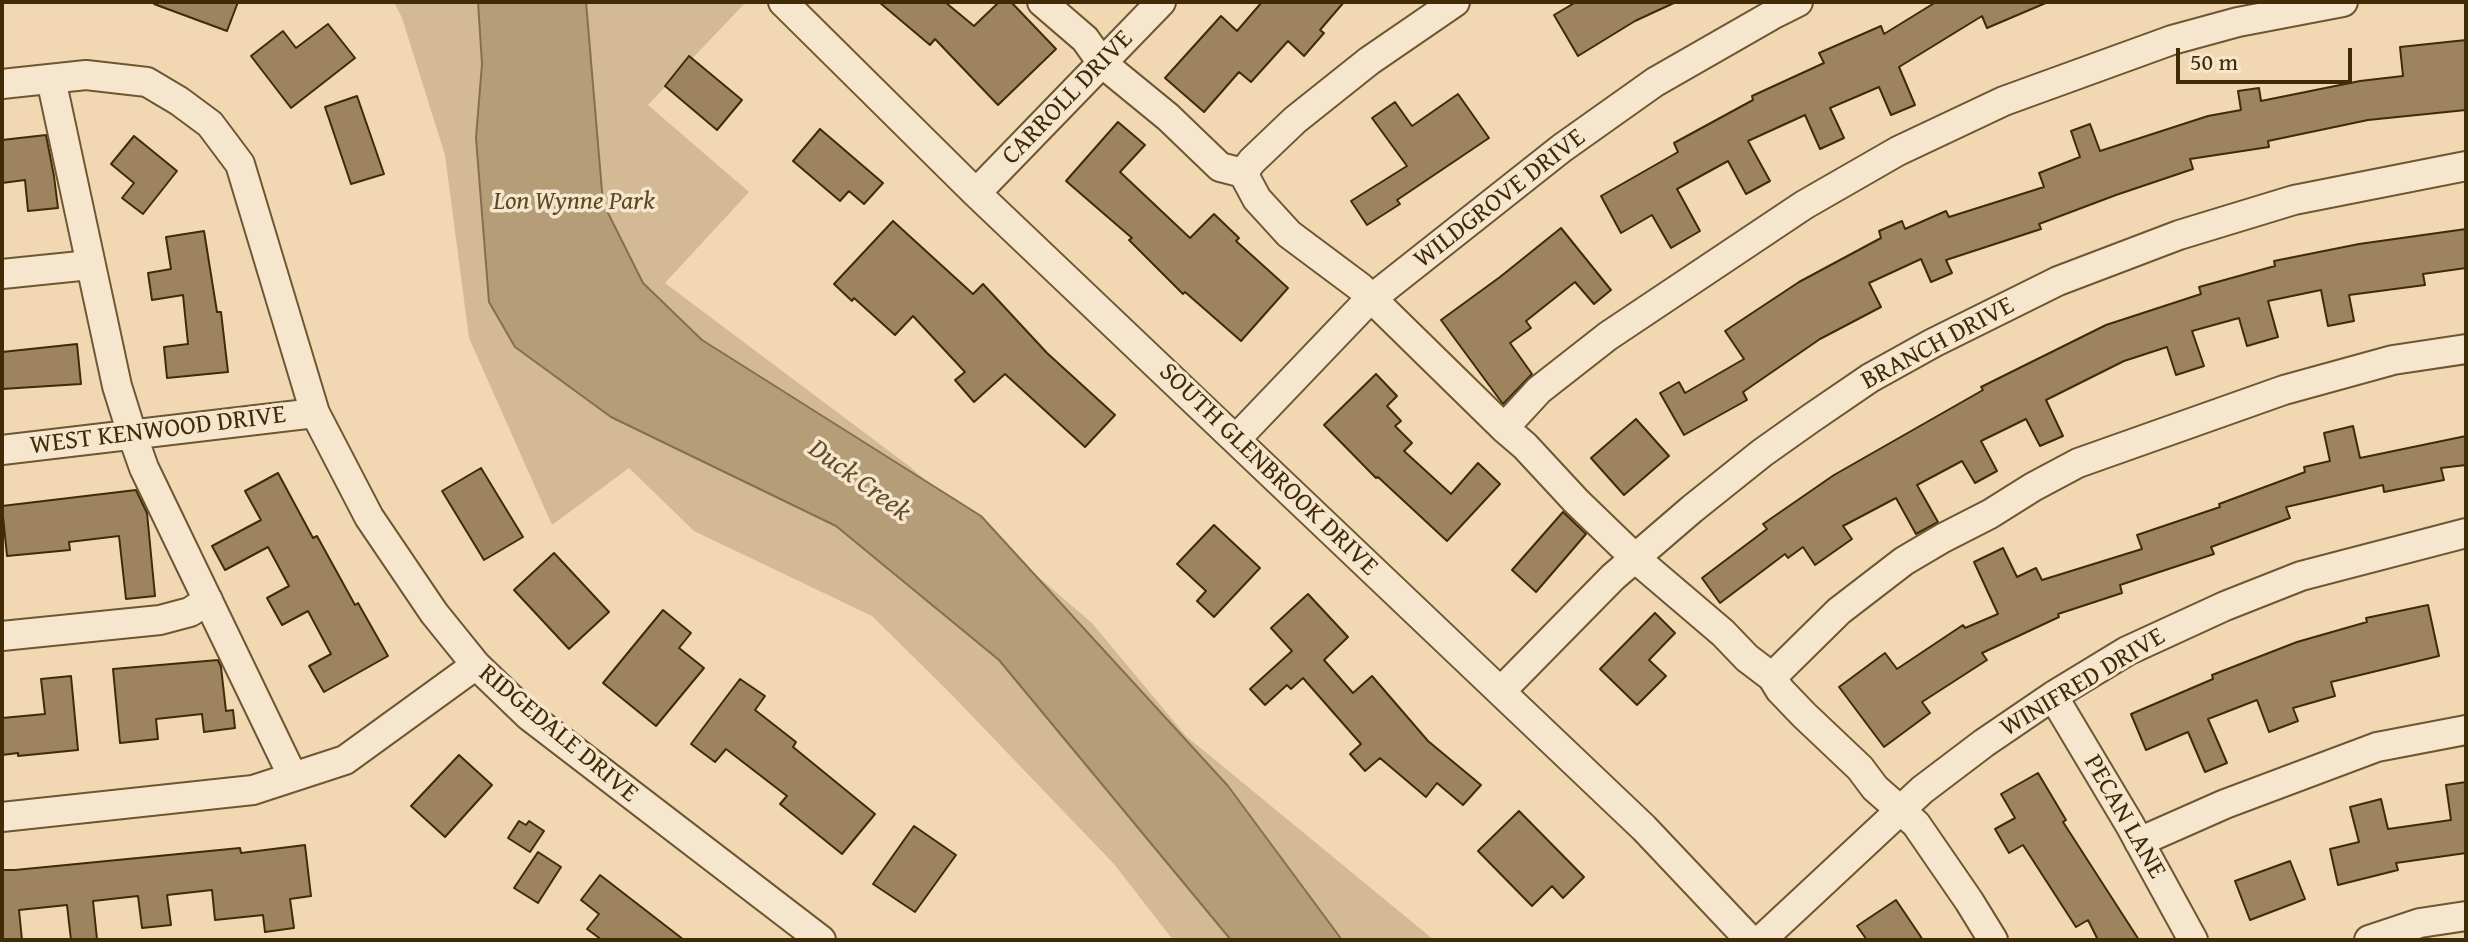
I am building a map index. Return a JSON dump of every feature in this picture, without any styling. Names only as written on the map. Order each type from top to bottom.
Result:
[{"type":"street","name":"SOUTH GLENBROOK DRIVE","points":[[783,2],[976,193],[1644,828],[1750,940]]},
{"type":"street","points":[[1042,2],[1085,39],[1102,63],[1168,117],[1220,167],[1243,173],[1257,199],[1289,234],[1360,287],[1525,446],[1635,558],[1772,677],[1804,715],[1916,824],[1993,940]]},
{"type":"street","name":"CARROLL DRIVE","points":[[976,193],[1161,2]]},
{"type":"street","points":[[1243,173],[1295,120],[1369,61],[1455,2]]},
{"type":"street","name":"WILDGROVE DRIVE","points":[[1236,439],[1371,300],[1562,148],[1655,82],[1798,2]]},
{"type":"street","points":[[1504,428],[1539,390],[1608,336],[1804,205],[1898,151],[2004,101],[2172,40],[2238,22],[2343,2]]},
{"type":"street","name":"RIDGEDALE DRIVE","points":[[2,84],[86,75],[147,82],[210,124],[240,164],[315,413],[369,517],[434,613],[476,665],[529,716],[821,940]]},
{"type":"street","points":[[51,79],[117,386],[132,434],[144,468],[293,777]]},
{"type":"street","name":"BRANCH DRIVE","points":[[1501,691],[1613,577],[1762,453],[1870,378],[1933,343],[2058,281],[2179,235],[2294,200],[2466,166]]},
{"type":"street","points":[[2,274],[90,265]]},
{"type":"street","points":[[1772,677],[1839,611],[1904,561],[2078,463],[2284,390],[2393,360],[2466,349]]},
{"type":"street","name":"WEST KENWOOD DRIVE","points":[[2,450],[315,413]]},
{"type":"street","name":"WINIFRED DRIVE","points":[[1761,940],[1922,790],[2053,696],[2127,651],[2225,606],[2301,576],[2466,533]]},
{"type":"street","points":[[2,636],[160,620],[190,612],[208,600]]},
{"type":"street","points":[[2,817],[253,790],[345,760],[476,665]]},
{"type":"street","name":"PECAN LANE","points":[[2053,696],[2193,940]]},
{"type":"street","points":[[2139,842],[2225,804],[2377,747],[2466,730]]},
{"type":"street","points":[[2369,940],[2420,923],[2466,916]]},
{"type":"green space","name":"Lon Wynne Park","points":[[394,2],[746,2],[648,105],[749,192],[665,283],[909,466],[1092,623],[1186,736],[1434,940],[1173,940],[1114,864],[872,616],[694,531],[629,468],[552,525],[469,338],[445,155],[402,18]]},
{"type":"water","name":"Duck Creek","points":[[478,2],[586,2],[603,203],[643,283],[702,340],[981,516],[1228,786],[1342,940],[1231,940],[999,660],[836,526],[611,417],[515,347],[489,302],[476,138],[482,64]]},
{"type":"building","points":[[154,2],[238,2],[227,31]]},
{"type":"building","points":[[879,2],[945,2],[974,26],[999,2],[1011,2],[1056,49],[998,105],[935,39],[930,45]]},
{"type":"building","points":[[1262,2],[1344,2],[1320,30],[1324,33],[1304,56],[1288,41],[1251,82],[1239,72],[1204,112],[1165,78],[1221,16],[1237,31]]},
{"type":"building","points":[[1576,2],[1676,2],[1635,21],[1578,56],[1554,15]]},
{"type":"building","points":[[1936,2],[2048,2],[1987,28],[1982,16],[1899,67],[1915,105],[1891,115],[1879,87],[1830,108],[1844,138],[1820,149],[1805,115],[1748,141],[1770,181],[1746,194],[1728,161],[1677,189],[1700,231],[1671,248],[1652,215],[1621,233],[1601,196],[1678,152],[1674,143],[1753,100],[1752,96],[1824,63],[1819,53],[1881,26],[1884,34]]},
{"type":"building","points":[[328,24],[355,58],[291,108],[251,56],[283,31],[296,48]]},
{"type":"building","points":[[2466,40],[2466,110],[2368,120],[2268,141],[2269,147],[2190,159],[2193,169],[2039,224],[2041,229],[1946,260],[1952,273],[1931,282],[1921,259],[1869,283],[1881,307],[1820,339],[1743,392],[1747,400],[1684,435],[1660,393],[1679,382],[1685,393],[1744,359],[1725,331],[1799,282],[1881,238],[1879,231],[1902,221],[1905,229],[1946,211],[1949,217],[2044,187],[2039,173],[2080,157],[2071,131],[2090,124],[2100,151],[2208,116],[2241,110],[2238,91],[2259,88],[2261,101],[2360,81],[2403,76],[2400,47]]},
{"type":"building","points":[[689,56],[742,100],[717,130],[665,86]]},
{"type":"building","points":[[1458,94],[1489,138],[1397,200],[1400,204],[1367,225],[1351,201],[1407,166],[1372,118],[1395,102],[1412,126]]},
{"type":"building","points":[[357,96],[384,174],[351,184],[325,107]]},
{"type":"building","points":[[1118,122],[1145,145],[1120,172],[1190,238],[1214,214],[1239,238],[1236,241],[1288,288],[1241,341],[1185,292],[1183,294],[1129,240],[1132,238],[1066,181]]},
{"type":"building","points":[[820,129],[883,183],[864,204],[849,191],[840,201],[793,161]]},
{"type":"building","points":[[46,135],[58,208],[28,211],[25,180],[2,183],[2,140]]},
{"type":"building","points":[[134,136],[177,171],[143,214],[122,198],[134,183],[111,164]]},
{"type":"building","points":[[893,221],[973,294],[983,284],[1047,353],[1115,415],[1085,447],[1005,374],[974,402],[955,380],[965,372],[913,316],[895,335],[834,284]]},
{"type":"building","points":[[1561,228],[1611,290],[1594,304],[1575,282],[1526,321],[1531,328],[1510,343],[1532,374],[1503,404],[1441,320]]},
{"type":"building","points":[[2466,229],[2466,268],[2423,274],[2425,285],[2349,295],[2354,321],[2328,326],[2321,290],[2268,301],[2278,337],[2247,346],[2239,318],[2192,331],[2204,366],[2176,375],[2167,347],[2124,361],[2046,400],[2063,436],[2040,446],[2026,419],[1981,441],[1997,471],[1975,483],[1962,461],[1917,485],[1938,522],[1916,534],[1896,498],[1843,526],[1852,539],[1815,565],[1803,547],[1788,558],[1785,554],[1720,603],[1702,578],[1767,529],[1763,524],[1834,475],[1983,390],[1981,387],[2106,325],[2201,294],[2199,287],[2275,266],[2274,261],[2359,244]]},
{"type":"building","points":[[204,231],[217,312],[221,312],[228,372],[167,378],[164,347],[188,344],[183,295],[152,300],[148,273],[171,269],[166,237]]},
{"type":"building","points":[[77,344],[81,384],[2,389],[2,352]]},
{"type":"building","points":[[1376,374],[1397,396],[1387,406],[1401,421],[1395,426],[1412,443],[1404,451],[1451,494],[1478,463],[1500,484],[1447,541],[1376,478],[1324,425]]},
{"type":"building","points":[[1636,419],[1669,456],[1624,495],[1591,458]]},
{"type":"building","points":[[2353,426],[2360,458],[2466,436],[2466,465],[2441,468],[2444,480],[2384,492],[2383,485],[2286,507],[2290,518],[2211,547],[2214,554],[2120,585],[2122,593],[2058,614],[2059,617],[1982,653],[1987,660],[1922,702],[1930,713],[1884,747],[1839,687],[1885,653],[1897,669],[1963,625],[1965,628],[1998,614],[1974,562],[2003,548],[2017,577],[2036,568],[2042,580],[2142,549],[2137,535],[2220,507],[2219,504],[2305,472],[2304,467],[2330,461],[2324,433]]},
{"type":"building","points":[[481,468],[523,537],[484,560],[442,491]]},
{"type":"building","points":[[278,473],[313,538],[317,536],[355,605],[358,603],[388,656],[324,692],[309,666],[331,654],[308,611],[282,625],[267,598],[289,586],[268,547],[225,570],[212,546],[261,520],[245,491]]},
{"type":"building","points":[[136,490],[147,513],[155,596],[126,599],[119,536],[69,542],[70,550],[7,556],[2,506]]},
{"type":"building","points":[[1563,512],[1586,534],[1536,592],[1512,570]]},
{"type":"building","points":[[1214,525],[1260,568],[1214,617],[1197,601],[1206,591],[1177,564]]},
{"type":"building","points":[[554,553],[609,612],[569,649],[514,590]]},
{"type":"building","points":[[1308,594],[1348,637],[1324,660],[1353,693],[1372,676],[1428,741],[1481,785],[1463,805],[1437,783],[1426,797],[1380,758],[1365,771],[1350,754],[1361,744],[1303,678],[1291,689],[1287,685],[1265,705],[1250,689],[1292,651],[1271,628]]},
{"type":"building","points":[[2428,605],[2439,656],[2331,682],[2335,696],[2293,708],[2298,721],[2269,732],[2257,700],[2208,719],[2227,763],[2205,772],[2188,732],[2146,750],[2131,714],[2213,679],[2212,675],[2297,642],[2367,622],[2366,618]]},
{"type":"building","points":[[663,610],[691,633],[679,648],[704,668],[656,726],[603,683]]},
{"type":"building","points":[[1655,613],[1675,633],[1649,660],[1666,676],[1637,705],[1600,669]]},
{"type":"building","points":[[218,660],[226,711],[233,710],[235,728],[204,732],[202,714],[156,719],[158,739],[120,743],[113,669]]},
{"type":"building","points":[[71,676],[78,750],[2,755],[2,718],[45,714],[41,679]]},
{"type":"building","points":[[740,679],[765,696],[755,710],[796,742],[793,747],[875,814],[842,854],[780,804],[787,796],[726,749],[715,762],[691,744]]},
{"type":"building","points":[[459,755],[492,785],[445,837],[411,806]]},
{"type":"building","points":[[2038,773],[2066,820],[2063,822],[2139,940],[2098,940],[2088,920],[2076,927],[2023,845],[2009,853],[1995,829],[2015,818],[2001,794]]},
{"type":"building","points":[[2466,782],[2466,853],[2396,863],[2398,870],[2338,885],[2330,849],[2359,842],[2350,807],[2381,799],[2388,829],[2451,820],[2446,785]]},
{"type":"building","points":[[1519,811],[1584,877],[1563,898],[1552,886],[1532,906],[1478,851]]},
{"type":"building","points":[[519,821],[526,825],[529,821],[544,831],[530,852],[508,838]]},
{"type":"building","points":[[914,826],[956,855],[915,912],[873,884]]},
{"type":"building","points":[[305,845],[311,896],[290,899],[294,928],[265,932],[263,915],[215,920],[212,890],[167,895],[171,925],[142,928],[138,896],[93,901],[97,939],[71,940],[67,905],[19,910],[22,940],[2,940],[2,870],[240,848],[241,853]]},
{"type":"building","points":[[538,852],[561,867],[538,903],[514,888]]},
{"type":"building","points":[[2290,861],[2305,899],[2250,920],[2235,881]]},
{"type":"building","points":[[600,875],[684,940],[602,940],[587,929],[599,914],[581,900]]},
{"type":"building","points":[[1896,900],[1923,940],[1867,940],[1857,926]]}]
